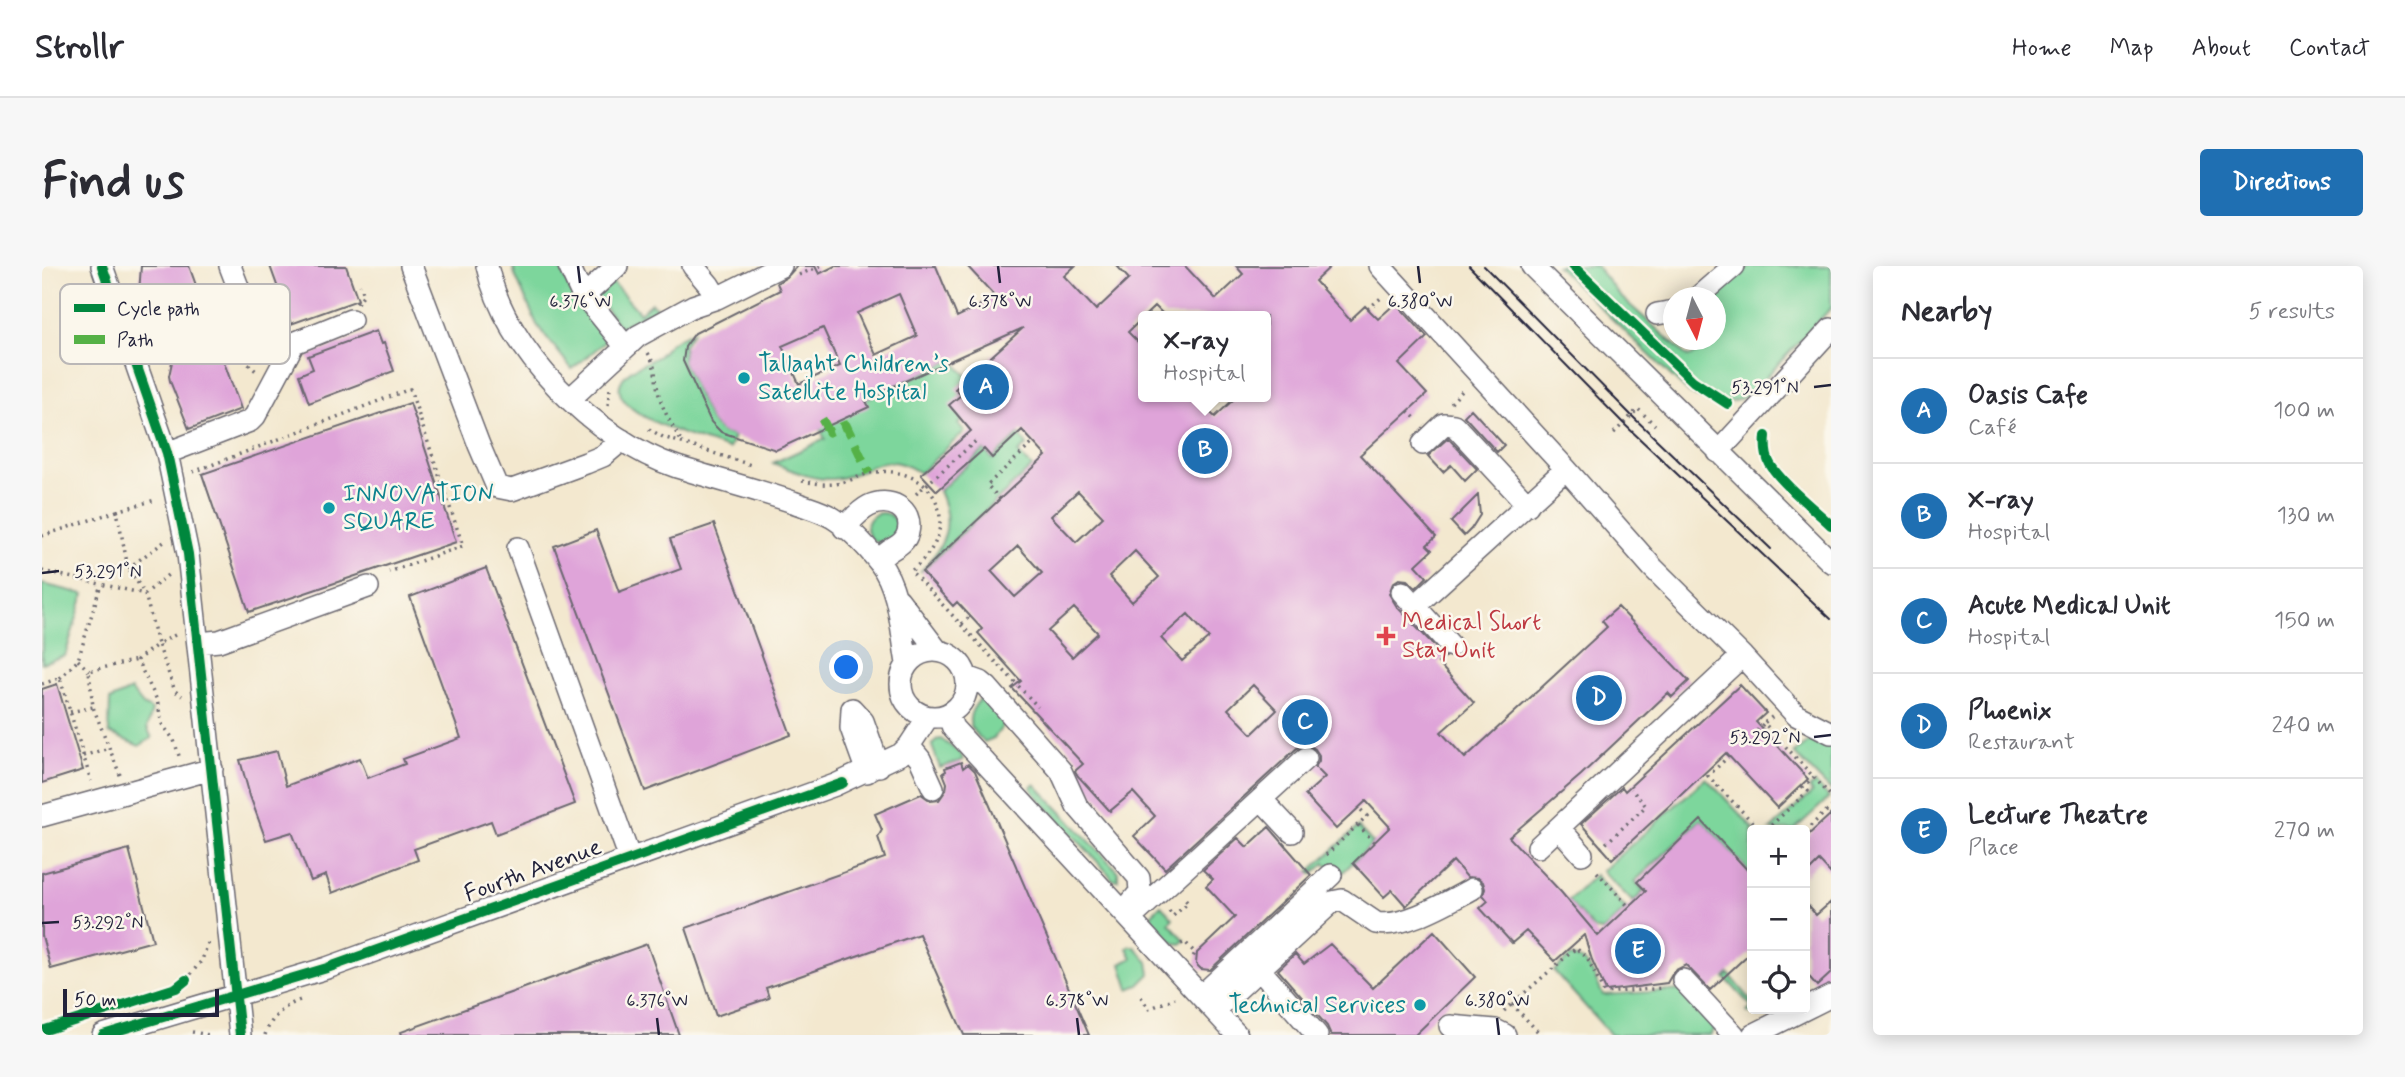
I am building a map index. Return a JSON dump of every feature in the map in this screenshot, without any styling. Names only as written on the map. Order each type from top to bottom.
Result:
[{"type":"street","points":[[102,266],[108,284]]},
{"type":"street","points":[[230,266],[239,284]]},
{"type":"street","points":[[242,266],[247,284]]},
{"type":"street","points":[[411,266],[498,487],[512,490],[586,463],[603,456],[622,440]]},
{"type":"street","points":[[487,266],[495,294],[512,329],[541,370],[576,391],[622,440],[659,461],[812,509],[832,517],[845,528],[880,562],[895,596],[907,663]]},
{"type":"street","points":[[569,266],[584,295],[625,346]]},
{"type":"street","points":[[584,295],[617,266]]},
{"type":"street","points":[[692,266],[717,298]]},
{"type":"street","points":[[576,391],[638,336],[669,318],[781,266]]},
{"type":"street","points":[[1380,266],[1653,568],[1742,656],[1796,715],[1831,733]]},
{"type":"street","points":[[1532,266],[1831,562]]},
{"type":"street","points":[[1710,287],[1734,266]]},
{"type":"street","points":[[290,350],[294,343],[351,320]]},
{"type":"street","points":[[1718,452],[1831,329]]},
{"type":"street","points":[[136,364],[167,453],[188,554],[200,643],[240,1035]]},
{"type":"street","points":[[167,453],[250,421],[283,364]]},
{"type":"street","points":[[1423,444],[1444,424],[1454,425],[1528,505]]},
{"type":"street","points":[[1451,646],[1409,599],[1528,505],[1566,469]]},
{"type":"street","points":[[845,528],[856,515],[880,502],[902,508],[907,514],[908,533],[903,542],[883,554],[880,562]]},
{"type":"street","points":[[519,548],[630,859]]},
{"type":"street","points":[[200,643],[219,641],[368,587]]},
{"type":"street","points":[[895,596],[937,650],[956,659],[967,677],[987,687],[1021,723],[1061,771],[1077,806],[1139,877],[1140,892],[1127,915]]},
{"type":"street","points":[[937,650],[916,655],[901,673],[902,696],[908,706],[917,713],[938,716],[953,728],[1237,1035]]},
{"type":"street","points":[[1538,847],[1742,656]]},
{"type":"street","points":[[938,716],[958,707],[964,698],[967,677]]},
{"type":"street","name":"Fourth Avenue","points":[[103,1035],[327,968],[843,783],[901,754],[938,716]]},
{"type":"street","points":[[909,746],[920,759],[933,788]]},
{"type":"street","points":[[1127,915],[1170,883],[1306,758]]},
{"type":"street","points":[[42,816],[212,769]]},
{"type":"street","points":[[1261,799],[1292,832]]},
{"type":"street","points":[[1559,828],[1591,852]]},
{"type":"street","points":[[1208,1003],[1326,879]]},
{"type":"street","points":[[1208,1003],[1259,969],[1332,902],[1342,900],[1382,925],[1415,917],[1472,889]]},
{"type":"street","points":[[1259,969],[1317,1035]]},
{"type":"street","points":[[1683,980],[1734,1035]]},
{"type":"street","points":[[1753,1035],[1831,996]]},
{"type":"street","points":[[1450,1026],[1498,1034]]},
{"type":"path","points":[[648,352],[654,365],[658,392],[665,411],[682,442]]},
{"type":"path","points":[[248,364],[257,373],[253,381]]},
{"type":"path","points":[[192,472],[410,389],[463,546],[389,572]]},
{"type":"path","points":[[576,391],[608,405]]},
{"type":"path","points":[[1614,433],[1637,409],[1655,425]]},
{"type":"path","points":[[641,425],[663,437]]},
{"type":"path","points":[[902,508],[978,439]]},
{"type":"path","points":[[1000,499],[987,485],[1034,442]]},
{"type":"path","points":[[42,537],[157,499]]},
{"type":"path","points":[[117,511],[128,568],[145,594],[158,644],[175,691],[183,697]]},
{"type":"path","points":[[128,568],[165,541]]},
{"type":"path","points":[[42,571],[145,594]]},
{"type":"path","points":[[145,594],[169,575]]},
{"type":"path","points":[[42,684],[60,678],[78,660],[101,584]]},
{"type":"path","points":[[961,625],[970,616]]},
{"type":"path","points":[[89,671],[136,660],[175,635]]},
{"type":"path","points":[[78,660],[89,671],[93,707],[121,780]]},
{"type":"path","points":[[136,660],[157,700],[162,724],[174,740],[182,764]]},
{"type":"path","points":[[60,678],[93,787]]},
{"type":"path","points":[[70,712],[93,707]]},
{"type":"path","points":[[1757,731],[1775,714]]},
{"type":"path","points":[[1765,723],[1831,796]]},
{"type":"path","points":[[83,755],[109,748]]},
{"type":"path","points":[[1729,756],[1708,776],[1755,825]]},
{"type":"path","points":[[1772,825],[1808,792],[1803,787],[1814,777]]},
{"type":"path","points":[[1591,852],[1646,806],[1627,786]]},
{"type":"path","points":[[1810,826],[1831,807]]},
{"type":"path","points":[[1326,879],[1309,871],[1367,816],[1359,808]]},
{"type":"path","points":[[1358,825],[1374,842]]},
{"type":"path","points":[[1597,872],[1630,908]]},
{"type":"path","points":[[1167,909],[1173,916],[1188,903],[1170,883]]},
{"type":"path","points":[[1174,946],[1185,942],[1195,953],[1193,963]]},
{"type":"path","points":[[1529,989],[1576,948],[1588,959],[1604,993],[1662,988],[1683,980]]},
{"type":"path","points":[[176,988],[186,980]]},
{"type":"path","points":[[1141,997],[1149,1009],[1173,998],[1180,998]]},
{"type":"path","points":[[1512,1004],[1541,1035]]},
{"type":"path","points":[[186,1033],[209,1035]]},
{"type":"green space","points":[[513,266],[560,266],[575,303],[602,332],[605,342],[572,369],[537,325]]},
{"type":"green space","points":[[1557,266],[1596,266],[1620,296],[1663,335],[1663,350],[1680,350],[1688,357],[1706,350],[1726,350],[1724,287],[1750,266],[1831,266],[1831,308],[1752,392],[1729,402],[1713,401],[1689,393]]},
{"type":"green space","points":[[612,282],[640,313],[651,303],[657,308],[620,327],[597,297]]},
{"type":"green space","points":[[692,332],[684,345],[683,361],[711,422],[721,432],[734,436],[729,449],[643,416],[620,394],[621,382],[627,373],[657,357],[672,342]]},
{"type":"green space","points":[[952,360],[987,397],[958,424],[965,431],[920,473],[906,465],[884,462],[845,477],[825,479],[773,463],[825,439],[816,421]]},
{"type":"green space","points":[[1019,434],[1027,445],[1018,453],[1032,467],[920,572],[936,553],[945,534],[946,514],[939,491],[984,450],[993,459]]},
{"type":"green space","points":[[882,513],[893,517],[897,528],[893,539],[882,543],[871,539],[867,528],[871,517]]},
{"type":"green space","points":[[42,584],[84,594],[65,656],[42,663]]},
{"type":"green space","points":[[131,690],[143,705],[152,710],[147,728],[152,738],[139,746],[109,733],[110,700]]},
{"type":"green space","points":[[982,697],[1003,721],[1003,726],[994,738],[984,742],[974,731],[970,721],[976,703]]},
{"type":"green space","points":[[1818,737],[1831,741],[1831,791],[1794,753]]},
{"type":"green space","points":[[941,739],[961,754],[963,760],[940,768],[932,746],[936,740]]},
{"type":"green space","points":[[1706,778],[1750,825],[1747,825],[1747,870],[1701,820],[1635,881],[1644,891],[1633,902],[1602,871]]},
{"type":"green space","points":[[1815,783],[1829,798],[1799,825],[1776,825],[1812,793],[1809,788]]},
{"type":"green space","points":[[1035,784],[1114,867],[1118,872],[1118,880],[1112,879],[1035,794],[1031,787]]},
{"type":"green space","points":[[1358,827],[1373,843],[1338,877],[1325,863],[1313,874],[1310,871]]},
{"type":"green space","points":[[1595,875],[1626,909],[1603,931],[1595,930],[1568,901]]},
{"type":"green space","points":[[1161,905],[1173,918],[1169,923],[1185,940],[1181,944],[1174,943],[1151,918]]},
{"type":"green space","points":[[1134,946],[1148,962],[1150,974],[1139,985],[1129,989],[1121,964],[1132,958],[1127,948]]},
{"type":"green space","points":[[1570,957],[1587,965],[1603,995],[1684,990],[1717,1027],[1710,1035],[1611,1035],[1554,971]]},
{"type":"green space","points":[[1729,974],[1747,995],[1747,1002],[1725,978]]},
{"type":"building","points":[[141,266],[189,266],[196,284],[140,284]]},
{"type":"building","points":[[270,266],[346,266],[358,300],[291,324],[290,284],[277,284]]},
{"type":"building","points":[[797,266],[815,266],[819,274],[835,266],[936,266],[957,317],[978,307],[993,294],[967,266],[1075,266],[1064,276],[1096,310],[1129,279],[1117,266],[1185,266],[1216,299],[1243,274],[1236,266],[1331,266],[1315,281],[1350,320],[1365,306],[1378,319],[1396,303],[1427,337],[1399,364],[1427,394],[1360,455],[1436,537],[1427,545],[1432,550],[1416,565],[1427,577],[1416,588],[1407,580],[1399,579],[1393,583],[1389,594],[1397,607],[1445,657],[1438,663],[1474,703],[1441,732],[1465,758],[1607,627],[1602,621],[1618,607],[1689,681],[1672,697],[1668,693],[1581,775],[1509,837],[1598,936],[1646,891],[1637,882],[1701,820],[1747,870],[1747,956],[1710,990],[1686,965],[1674,971],[1667,983],[1606,991],[1584,935],[1555,961],[1526,931],[1512,943],[1480,908],[1488,901],[1483,895],[1483,882],[1478,878],[1467,877],[1453,861],[1406,906],[1392,890],[1384,897],[1353,863],[1390,827],[1366,801],[1336,829],[1305,795],[1325,777],[1315,767],[1319,755],[1309,745],[1297,748],[1165,869],[1134,836],[1155,816],[1133,792],[1110,811],[1075,771],[1083,764],[1012,688],[1021,681],[978,633],[982,629],[957,602],[953,606],[922,572],[1046,456],[1022,430],[992,458],[984,449],[937,491],[921,474],[971,431],[949,405],[961,395],[955,389],[1023,328],[865,399],[869,407],[776,450],[721,432],[711,422],[683,361],[685,347],[695,333],[780,290],[777,283]],"holes":[[[899,294],[917,336],[876,355],[857,313]],[[823,328],[840,366],[799,384],[782,346]],[[1078,491],[1103,517],[1076,542],[1051,516]],[[1018,546],[1042,573],[1015,597],[991,571]],[[1135,551],[1159,577],[1132,602],[1109,576]],[[1074,608],[1098,633],[1072,657],[1048,631]],[[1188,614],[1209,638],[1182,661],[1161,638]],[[1253,685],[1277,710],[1252,734],[1228,709]]]},
{"type":"building","points":[[376,331],[381,344],[384,343],[394,371],[309,403],[299,375],[313,369],[308,356]]},
{"type":"building","points":[[172,364],[225,364],[241,409],[189,429],[169,376]]},
{"type":"building","name":"INNOVATION SQUARE","points":[[410,403],[456,542],[249,612],[202,474]]},
{"type":"building","points":[[1471,409],[1504,445],[1497,452],[1464,416]]},
{"type":"building","points":[[1448,438],[1477,469],[1465,481],[1451,465],[1443,472],[1428,456]]},
{"type":"building","points":[[1478,495],[1480,515],[1464,536],[1451,522]]},
{"type":"building","points":[[714,524],[791,735],[645,791],[554,546],[596,530],[619,592],[681,569],[670,539]]},
{"type":"building","points":[[486,568],[575,804],[496,834],[491,821],[414,849],[418,860],[332,893],[326,875],[311,881],[292,832],[266,840],[240,760],[277,751],[286,786],[360,758],[368,778],[405,764],[403,759],[461,738],[410,597]]},
{"type":"building","points":[[57,684],[83,770],[42,783],[42,689]]},
{"type":"building","points":[[1740,685],[1766,713],[1756,722],[1808,779],[1777,808],[1726,753],[1612,859],[1581,824],[1622,787],[1625,791]]},
{"type":"building","points":[[961,762],[963,768],[968,764],[975,771],[1089,1035],[964,1035],[919,934],[766,988],[769,998],[716,1016],[686,928],[885,858],[878,837],[882,830],[875,814],[921,794],[931,801],[939,800],[946,790],[947,783],[943,773],[945,768]]},
{"type":"building","points":[[1831,814],[1831,874],[1819,861],[1810,870],[1810,833]]},
{"type":"building","points":[[1269,827],[1311,875],[1210,970],[1201,969],[1196,964],[1197,953],[1235,917],[1206,886],[1213,879],[1203,870],[1238,838],[1247,847]]},
{"type":"building","points":[[129,849],[153,941],[51,969],[42,936],[42,873]]},
{"type":"building","points":[[1831,902],[1831,973],[1817,986],[1810,978],[1810,908],[1816,915]]},
{"type":"building","points":[[1434,931],[1475,977],[1415,1035],[1331,1035],[1327,1026],[1278,970],[1295,954],[1304,964],[1330,944],[1373,988]]},
{"type":"building","points":[[647,944],[679,1035],[402,1035],[401,1032]]},
{"type":"tram line","points":[[1469,266],[1623,423],[1831,619]]},
{"type":"tram line","points":[[1484,266],[1631,415],[1771,549]]},
{"type":"marked path","points":[[822,419],[829,432],[846,425],[869,473]]},
{"type":"cycle path","points":[[102,266],[108,284]]},
{"type":"cycle path","points":[[1573,266],[1693,381],[1728,404]]},
{"type":"cycle path","points":[[136,364],[167,453],[188,554],[240,1035]]},
{"type":"cycle path","points":[[1766,436],[1767,457],[1775,471],[1831,525]]},
{"type":"cycle path","points":[[103,1035],[327,968],[843,783]]},
{"type":"cycle path","points":[[42,1031],[176,988],[186,980]]},
{"type":"place","name":"Tallaght Children’s Satellite Hospital","points":[[744,378]]},
{"type":"place","name":"Oasis Cafe","points":[[986,387]]},
{"type":"place","name":"X-ray","points":[[1205,451]]},
{"type":"place","name":"INNOVATION SQUARE","points":[[329,508]]},
{"type":"place","name":"Medical Short Stay Unit","points":[[1386,636]]},
{"type":"place","name":"Phoenix","points":[[1599,698]]},
{"type":"place","name":"Acute Medical Unit","points":[[1305,722]]},
{"type":"place","name":"Lecture Theatre","points":[[1638,951]]},
{"type":"place","name":"Technical Services","points":[[1420,1005]]}]
